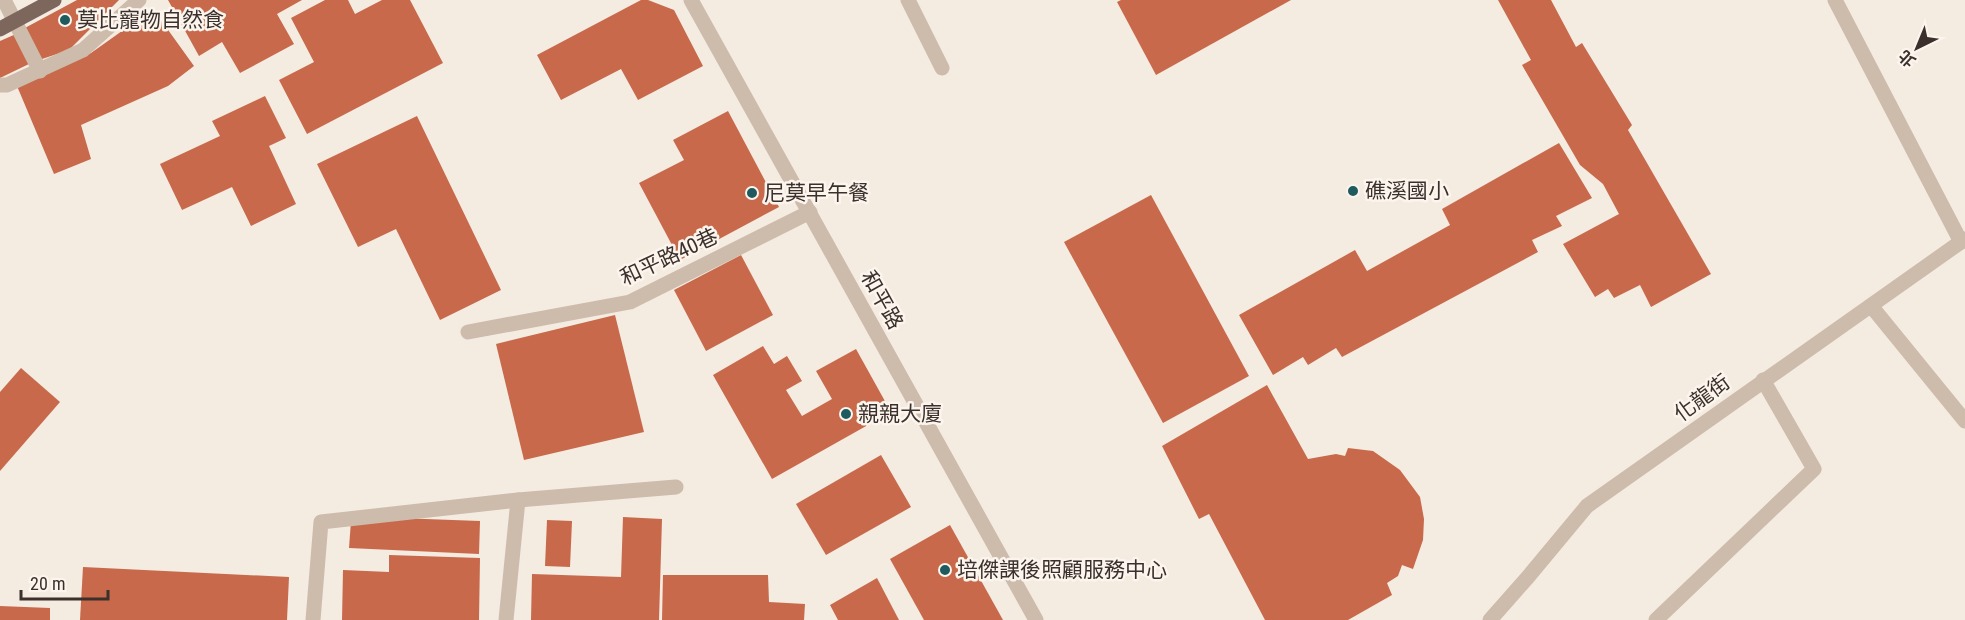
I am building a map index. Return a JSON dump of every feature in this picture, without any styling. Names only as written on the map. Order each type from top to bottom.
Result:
[{"type":"main road","points":[[0,29],[50,1]]},
{"type":"street","points":[[4,0],[40,71]]},
{"type":"street","points":[[0,85],[7,85],[83,51],[139,0]]},
{"type":"street","name":"和平路","points":[[691,0],[1036,620]]},
{"type":"street","points":[[908,0],[942,68]]},
{"type":"street","points":[[1835,0],[1963,241]]},
{"type":"street","name":"和平路40巷","points":[[468,332],[630,302],[810,212]]},
{"type":"street","name":"化龍街","points":[[1490,620],[1587,506],[1963,241]]},
{"type":"street","points":[[1872,307],[1965,421]]},
{"type":"street","points":[[1656,620],[1814,469],[1763,380]]},
{"type":"street","points":[[313,620],[321,522],[518,500],[676,487]]},
{"type":"street","points":[[506,620],[518,500]]},
{"type":"building","points":[[77,0],[119,0],[69,50],[39,60],[23,29]]},
{"type":"building","points":[[168,0],[302,0],[277,14],[294,44],[240,73],[222,42],[199,56]]},
{"type":"building","points":[[325,0],[348,0],[355,14],[382,0],[410,0],[443,63],[307,134],[279,80],[314,62],[291,18]]},
{"type":"building","points":[[641,0],[648,0],[674,10],[703,66],[638,100],[621,69],[561,100],[537,55]]},
{"type":"building","points":[[1121,0],[1291,0],[1156,75],[1117,2]]},
{"type":"building","points":[[1498,0],[1551,0],[1576,47],[1582,43],[1632,125],[1628,130],[1711,274],[1651,307],[1640,285],[1614,298],[1608,289],[1595,297],[1563,244],[1619,214],[1603,184],[1580,165],[1522,65],[1531,60]]},
{"type":"building","points":[[153,9],[194,66],[168,86],[81,125],[91,159],[54,174],[17,86],[91,53]]},
{"type":"building","points":[[16,34],[31,63],[0,78],[0,41]]},
{"type":"building","points":[[265,96],[286,138],[269,146],[296,204],[251,226],[232,187],[182,210],[160,164],[220,136],[212,121]]},
{"type":"building","points":[[728,111],[779,207],[680,260],[639,183],[684,160],[673,140]]},
{"type":"building","points":[[417,116],[501,290],[440,320],[396,229],[358,247],[317,164]]},
{"type":"building","points":[[1559,143],[1592,198],[1556,216],[1562,226],[1532,240],[1538,252],[1342,357],[1336,348],[1308,365],[1303,357],[1273,375],[1239,315],[1355,250],[1367,271],[1450,225],[1442,209]]},
{"type":"building","points":[[1151,195],[1249,376],[1163,423],[1064,242]]},
{"type":"building","points":[[741,255],[773,315],[706,351],[674,290]]},
{"type":"building","points":[[615,315],[644,432],[524,460],[496,344]]},
{"type":"building","name":"親親大廈","points":[[763,346],[774,364],[787,356],[802,381],[786,390],[802,416],[832,399],[816,371],[856,349],[891,412],[772,479],[713,375]]},
{"type":"building","points":[[21,368],[60,402],[0,471],[0,392]]},
{"type":"building","points":[[1267,385],[1308,459],[1336,454],[1345,456],[1348,448],[1373,451],[1400,470],[1420,497],[1424,519],[1423,540],[1413,569],[1402,565],[1398,576],[1387,583],[1392,595],[1348,620],[1265,620],[1209,514],[1199,519],[1162,446]]},
{"type":"building","points":[[881,455],[911,507],[826,555],[796,504]]},
{"type":"building","points":[[623,517],[662,519],[659,620],[531,620],[532,574],[621,577]]},
{"type":"building","points":[[398,518],[480,521],[479,554],[349,548],[351,521]]},
{"type":"building","points":[[547,520],[572,521],[570,567],[545,566]]},
{"type":"building","points":[[950,525],[1003,620],[924,620],[890,559]]},
{"type":"building","points":[[389,555],[480,558],[479,620],[342,620],[343,570],[389,572]]},
{"type":"building","points":[[83,567],[289,577],[287,620],[80,620]]},
{"type":"building","points":[[663,575],[768,575],[769,602],[805,604],[804,620],[662,620]]},
{"type":"building","points":[[877,578],[899,620],[838,620],[830,605]]},
{"type":"building","points":[[0,606],[50,608],[50,620],[0,620]]},
{"type":"place","name":"莫比寵物自然食","points":[[65,20]]},
{"type":"place","name":"礁溪國小","points":[[1353,191]]},
{"type":"place","name":"尼莫早午餐","points":[[752,193]]},
{"type":"place","name":"親親大廈","points":[[846,414]]},
{"type":"place","name":"培傑課後照顧服務中心","points":[[945,570]]}]
